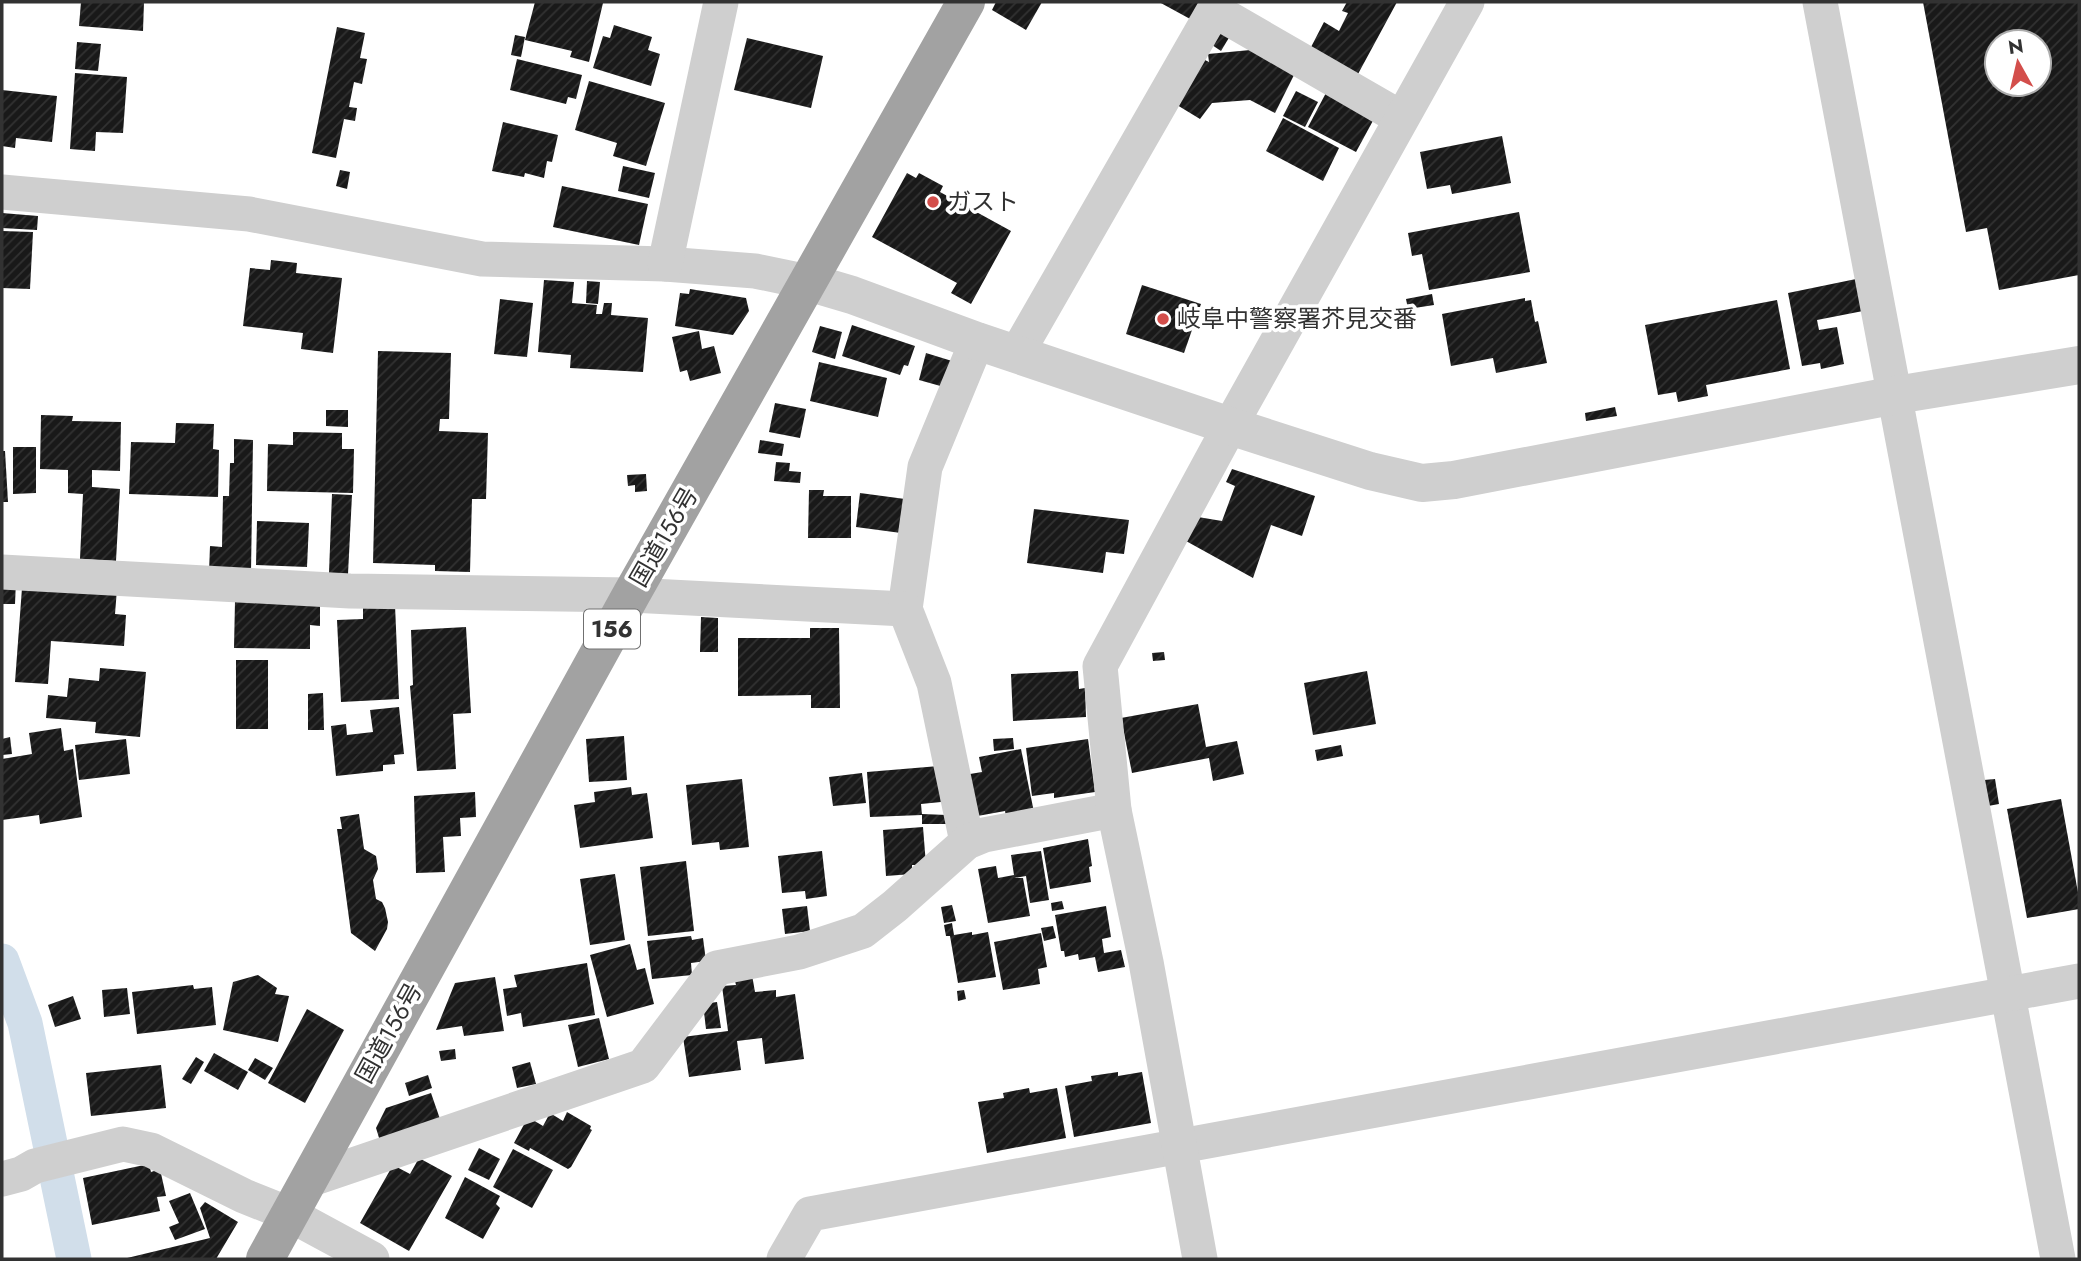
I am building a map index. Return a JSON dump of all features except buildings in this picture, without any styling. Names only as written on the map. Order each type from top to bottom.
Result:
[{"type":"highway","name":"国道156号","points":[[265,1259],[631,595],[966,2]]},
{"type":"street","points":[[665,264],[721,2]]},
{"type":"street","points":[[1200,1259],[1146,962],[1114,810],[1100,666],[1230,426],[1467,2]]},
{"type":"street","points":[[1820,2],[2058,1259]]},
{"type":"street","points":[[1016,355],[1214,10],[1401,118]]},
{"type":"street","points":[[2,192],[249,214],[482,259],[665,264],[755,271],[852,295],[1016,355],[1230,426],[1370,471],[1422,483],[1454,480],[1896,395],[2079,365]]},
{"type":"street","points":[[967,842],[934,683],[905,609],[925,467],[977,341]]},
{"type":"street","points":[[2,572],[350,591],[631,595],[905,609]]},
{"type":"street","points":[[309,1180],[643,1066],[717,968],[799,952],[863,931],[967,842],[984,835],[1114,810]]},
{"type":"street","points":[[784,1259],[810,1214],[2079,981]]},
{"type":"street","points":[[2,1179],[51,1162],[122,1144],[151,1150],[244,1196],[289,1214],[373,1259]]},
{"type":"waterway","points":[[2,961],[25,1023],[74,1259]]},
{"type":"place","name":"ガスト","points":[[933,202]]},
{"type":"place","name":"岐阜中警察署芥見交番","points":[[1163,319]]}]
